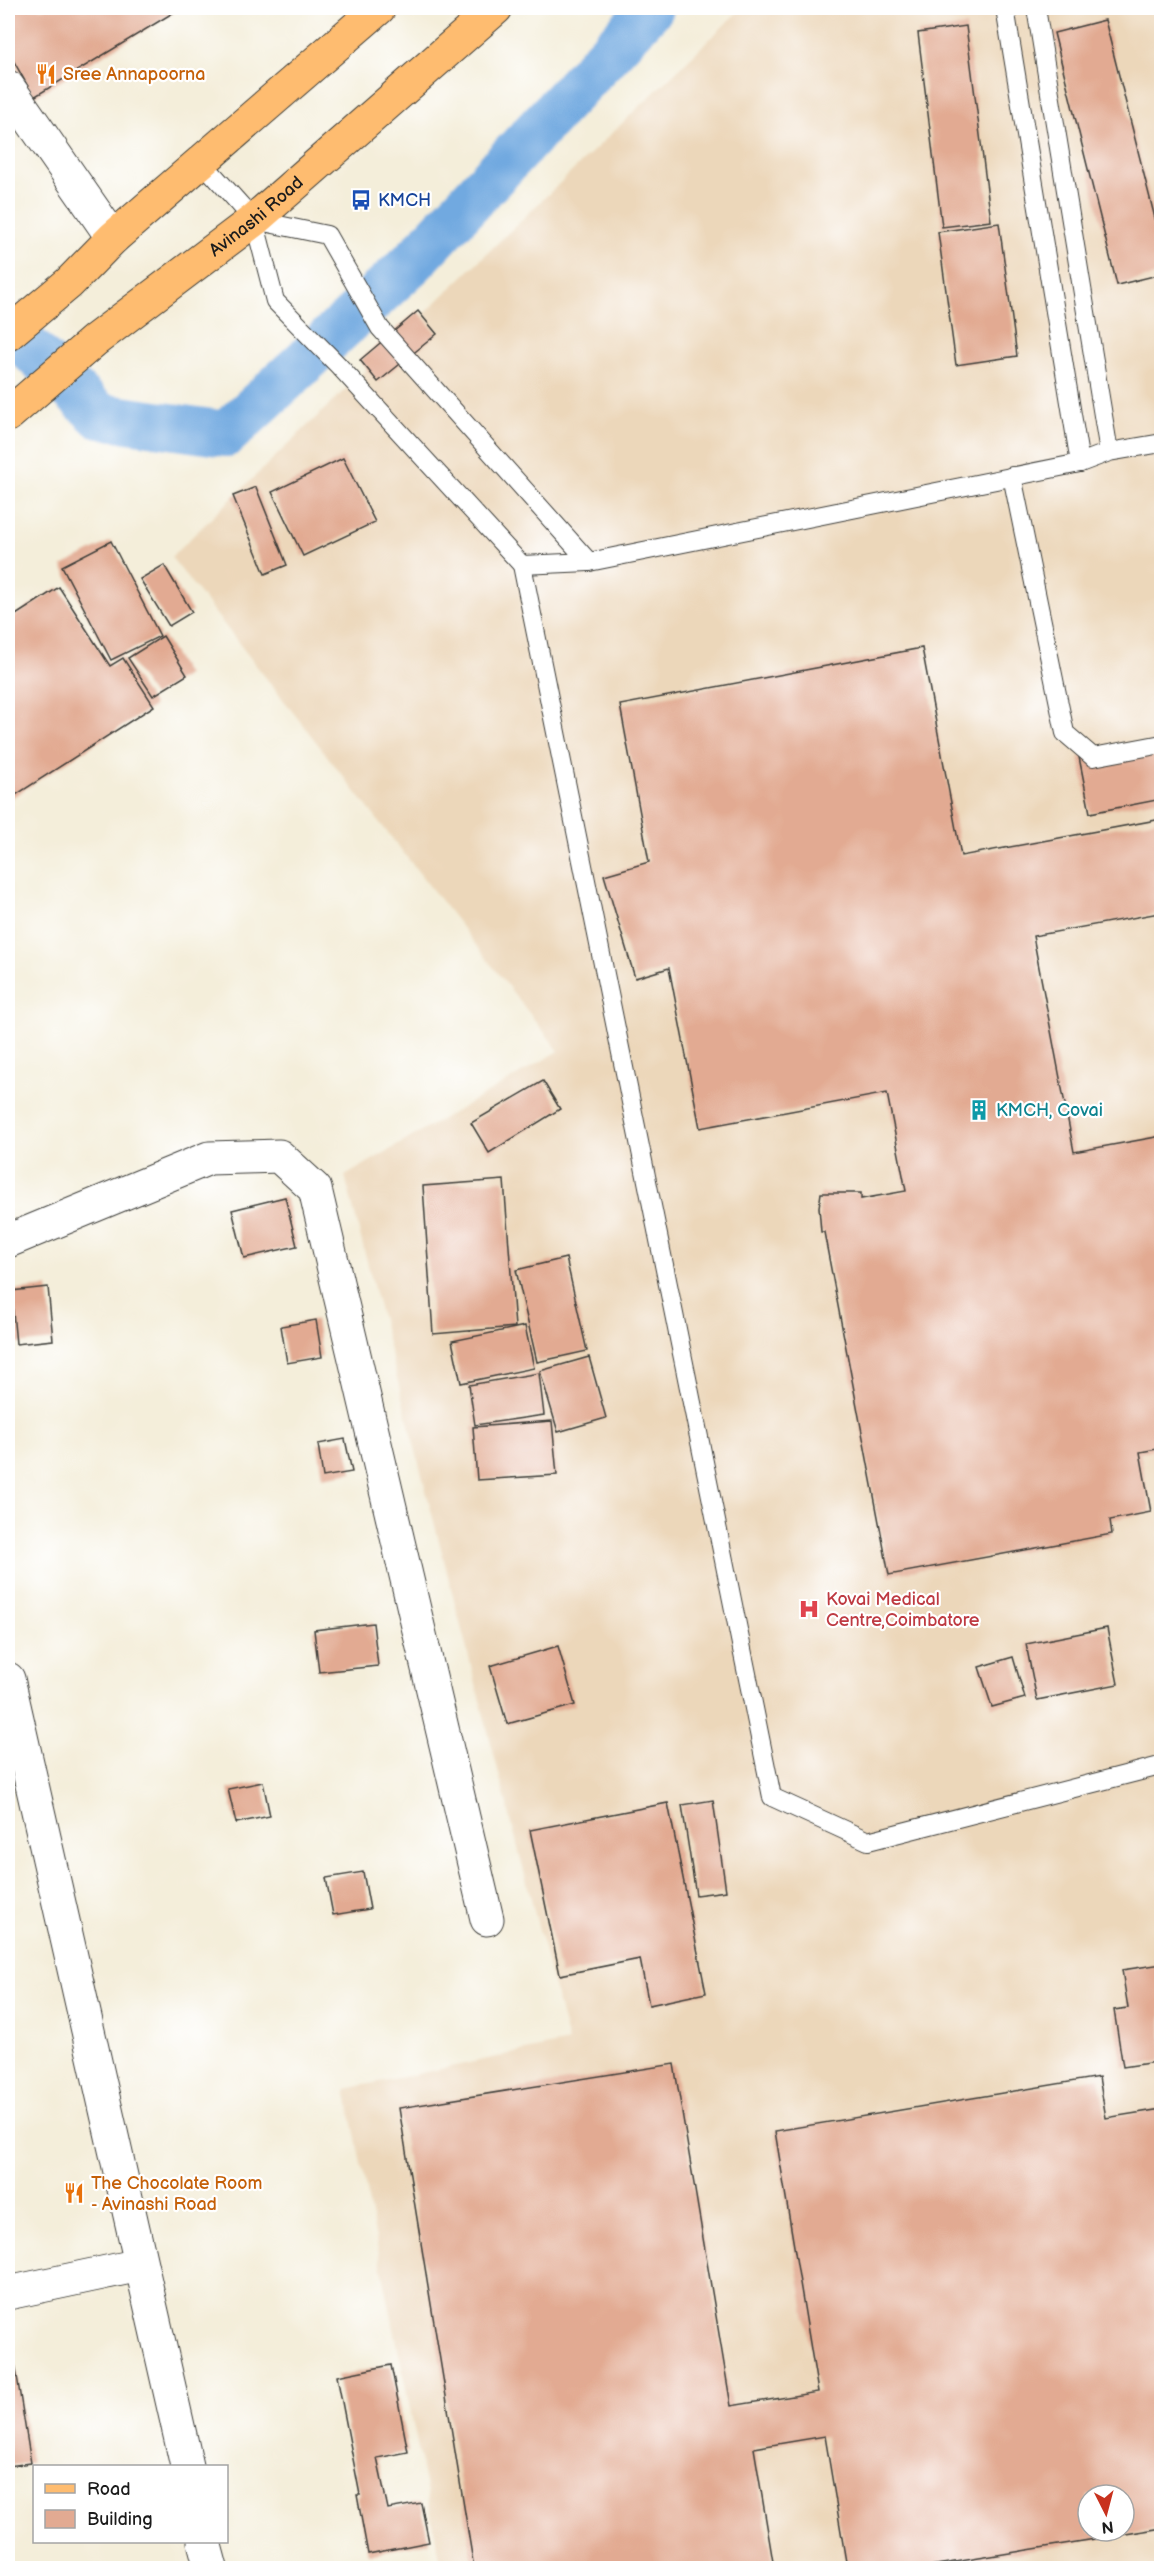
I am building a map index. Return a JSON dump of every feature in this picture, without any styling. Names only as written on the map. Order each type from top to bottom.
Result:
[{"type":"main road","points":[[8,334],[69,283],[113,238],[379,8]]},
{"type":"main road","name":"Avinashi Road","points":[[8,416],[95,340],[254,220],[496,8]]},
{"type":"street","points":[[8,87],[113,238]]},
{"type":"street","points":[[8,1241],[209,1158],[279,1156],[315,1189],[487,1919]]},
{"type":"street","points":[[8,1679],[187,2465]]},
{"type":"street","points":[[8,2293],[140,2265]]},
{"type":"street","points":[[205,2543],[211,2568]]},
{"type":"lane","points":[[1005,8],[1080,463]]},
{"type":"lane","points":[[1036,8],[1109,452]]},
{"type":"lane","points":[[201,162],[254,220],[275,301],[338,365],[522,565],[772,1797],[868,1840],[1161,1766]]},
{"type":"lane","points":[[254,220],[327,235],[380,328],[589,562]]},
{"type":"lane","points":[[522,565],[589,562],[1080,463],[1109,452],[1161,443]]},
{"type":"lane","points":[[1012,476],[1065,733],[1093,757],[1161,744]]},
{"type":"shaded area","name":"Kovai Medical Centre,Coimbatore","points":[[742,8],[1161,8],[1161,2568],[442,2568],[346,2089],[568,2042],[345,1176],[559,1051],[171,557]]},
{"type":"building","name":"Sree Annapoorna","points":[[8,8],[181,8],[34,97],[8,51]]},
{"type":"building","points":[[1105,20],[1162,246],[1162,274],[1117,285],[1054,33]]},
{"type":"building","points":[[966,26],[991,221],[942,227],[918,33]]},
{"type":"building","points":[[999,223],[1017,356],[956,365],[938,232]]},
{"type":"building","points":[[418,311],[437,334],[378,382],[360,360]]},
{"type":"building","points":[[343,458],[375,522],[303,556],[272,492]]},
{"type":"building","points":[[256,487],[287,565],[265,574],[233,496]]},
{"type":"building","points":[[111,541],[160,636],[111,660],[62,566]]},
{"type":"building","points":[[164,565],[192,612],[169,626],[140,579]]},
{"type":"building","points":[[59,587],[110,666],[123,658],[154,706],[8,800],[8,620]]},
{"type":"building","points":[[163,636],[187,675],[153,696],[128,658]]},
{"type":"building","name":"KMCH, Covai","points":[[922,648],[961,856],[1162,819],[1162,918],[1159,913],[1033,936],[1074,1152],[1162,1136],[1162,1448],[1140,1452],[1151,1512],[1110,1520],[1112,1534],[889,1575],[824,1232],[821,1232],[819,1207],[821,1193],[861,1193],[861,1199],[906,1191],[887,1093],[700,1128],[669,968],[635,978],[604,875],[649,862],[620,705]]},
{"type":"building","points":[[1162,742],[1162,799],[1090,813],[1079,757]]},
{"type":"building","points":[[543,1081],[560,1109],[489,1153],[471,1123]]},
{"type":"building","points":[[504,1180],[515,1327],[433,1334],[423,1186]]},
{"type":"building","points":[[285,1197],[297,1246],[244,1258],[232,1210]]},
{"type":"building","points":[[566,1258],[587,1351],[537,1362],[516,1270]]},
{"type":"building","points":[[48,1287],[53,1340],[16,1344],[11,1291]]},
{"type":"building","points":[[316,1320],[322,1357],[287,1363],[281,1326]]},
{"type":"building","points":[[525,1326],[534,1368],[461,1383],[452,1341]]},
{"type":"building","points":[[589,1357],[606,1418],[558,1432],[540,1371]]},
{"type":"building","points":[[539,1373],[544,1415],[475,1425],[469,1385]]},
{"type":"building","points":[[552,1421],[557,1475],[477,1480],[473,1427]]},
{"type":"building","points":[[345,1439],[352,1472],[323,1477],[318,1444]]},
{"type":"building","points":[[373,1623],[378,1666],[319,1672],[314,1630]]},
{"type":"building","points":[[1107,1628],[1118,1684],[1037,1700],[1026,1644]]},
{"type":"building","points":[[558,1646],[575,1705],[507,1724],[490,1666]]},
{"type":"building","points":[[1013,1657],[1025,1698],[992,1707],[979,1667]]},
{"type":"building","points":[[263,1782],[270,1816],[236,1823],[228,1789]]},
{"type":"building","points":[[713,1800],[726,1891],[696,1895],[682,1805]]},
{"type":"building","points":[[668,1803],[706,1993],[649,2005],[640,1959],[560,1975],[530,1830]]},
{"type":"building","points":[[363,1872],[370,1909],[333,1915],[326,1878]]},
{"type":"building","points":[[1162,1964],[1162,2061],[1123,2067],[1114,2010],[1128,2008],[1122,1970]]},
{"type":"building","points":[[674,2064],[731,2406],[818,2392],[775,2131],[1099,2077],[1106,2118],[1162,2109],[1162,2528],[1136,2532],[1136,2483],[1076,2483],[1076,2542],[918,2568],[847,2568],[825,2436],[754,2448],[774,2568],[474,2568],[399,2108]]},
{"type":"building","points":[[8,2320],[31,2463],[8,2466]]},
{"type":"building","points":[[391,2365],[408,2452],[377,2458],[388,2509],[421,2503],[429,2542],[368,2554],[357,2495],[360,2495],[337,2376]]},
{"type":"waterway","points":[[8,328],[100,416],[226,434],[414,261],[651,8]]},
{"type":"place","name":"Sree Annapoorna","points":[[46,74]]},
{"type":"place","name":"KMCH","points":[[361,200]]},
{"type":"place","name":"KMCH, Covai","points":[[979,1110]]},
{"type":"place","name":"Kovai Medical Centre,Coimbatore","points":[[809,1609]]},
{"type":"place","name":"The Chocolate Room - Avinashi Road","points":[[74,2193]]}]
